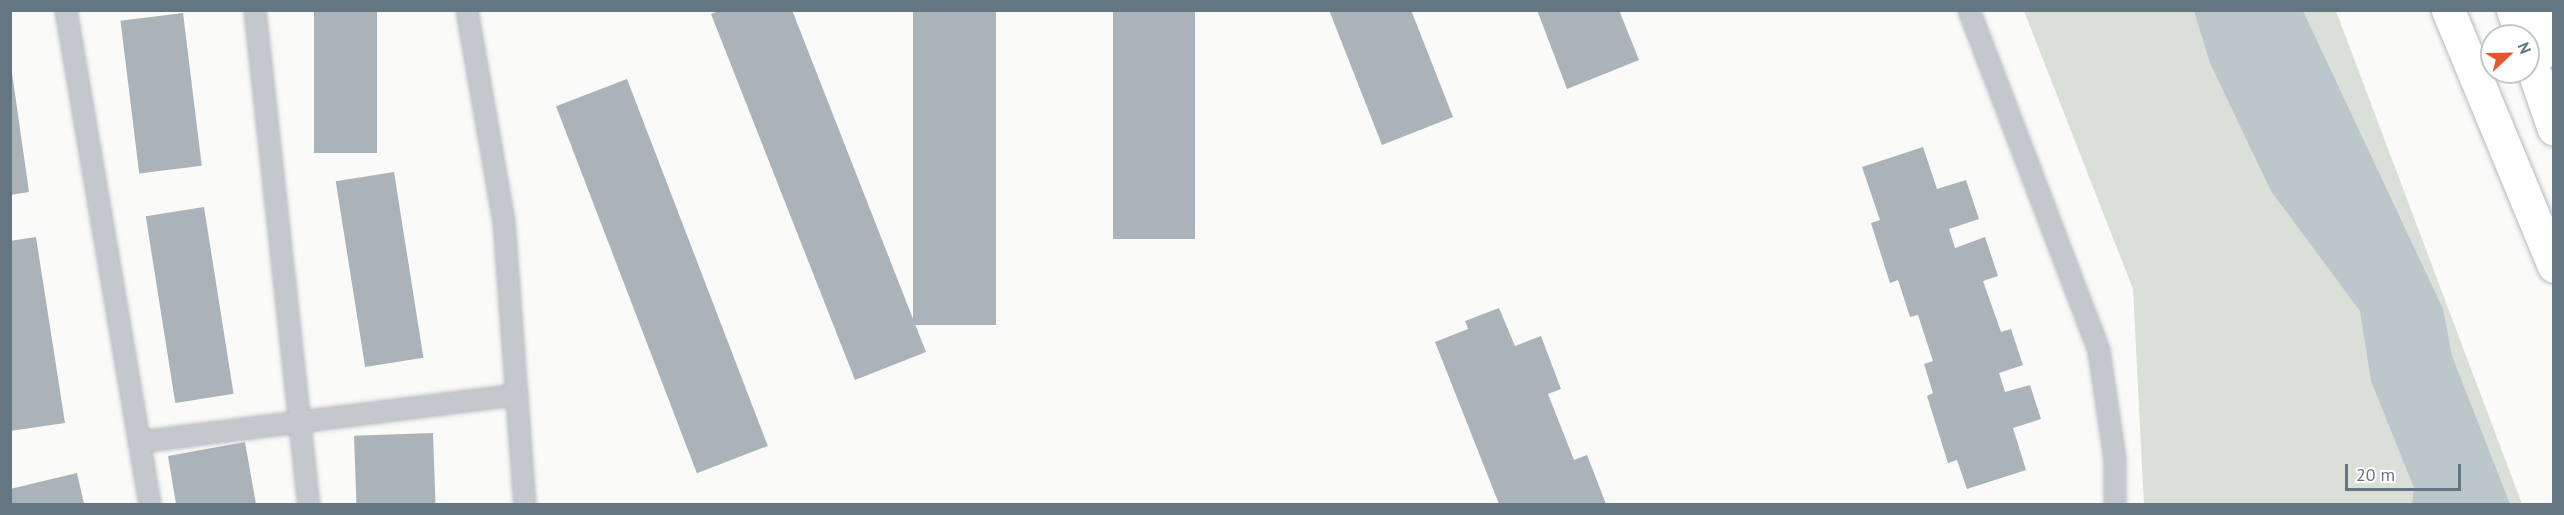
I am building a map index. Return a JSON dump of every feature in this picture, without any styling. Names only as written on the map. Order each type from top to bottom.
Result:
[{"type":"main road","points":[[2448,10],[2553,266]]},
{"type":"main road","points":[[2539,10],[2553,50]]},
{"type":"main road","points":[[2538,84],[2553,129]]},
{"type":"lane","points":[[66,10],[150,504]]},
{"type":"lane","points":[[255,10],[309,504]]},
{"type":"lane","points":[[467,10],[504,221],[525,504]]},
{"type":"lane","points":[[1970,10],[2099,351],[2115,460],[2115,504]]},
{"type":"lane","points":[[139,442],[517,395]]},
{"type":"shaded area","points":[[2024,11],[2336,11],[2522,504],[2144,504],[2133,289]]},
{"type":"shaded area","points":[[2194,11],[2303,11],[2443,309],[2452,356],[2510,504],[2412,504],[2414,488],[2371,381],[2360,311],[2271,191],[2210,63]]},
{"type":"building","points":[[314,10],[377,10],[377,153],[314,153]]},
{"type":"building","points":[[721,10],[792,10],[926,352],[855,380],[711,14]]},
{"type":"building","points":[[913,10],[996,10],[996,325],[913,325]]},
{"type":"building","points":[[1113,10],[1195,10],[1195,239],[1113,239]]},
{"type":"building","points":[[1329,10],[1411,10],[1453,117],[1382,145]]},
{"type":"building","points":[[1537,10],[1619,10],[1639,60],[1567,89]]},
{"type":"building","points":[[183,13],[202,166],[139,174],[120,21]]},
{"type":"building","points":[[10,59],[29,192],[10,195]]},
{"type":"building","points":[[627,79],[768,446],[697,473],[556,106]]},
{"type":"building","points":[[1923,147],[1937,189],[1966,180],[1979,219],[1949,229],[1955,248],[1985,237],[1998,276],[1983,281],[2001,332],[2011,329],[2023,365],[1999,373],[2005,392],[2030,385],[2041,419],[2013,428],[2026,470],[1967,489],[1957,460],[1948,463],[1927,396],[1933,393],[1924,364],[1933,361],[1918,315],[1910,317],[1898,280],[1890,283],[1871,223],[1880,220],[1862,167]]},
{"type":"building","points":[[394,172],[423,358],[365,367],[336,181]]},
{"type":"building","points":[[204,207],[234,394],[175,403],[146,216]]},
{"type":"building","points":[[36,237],[65,423],[10,431],[10,241]]},
{"type":"building","points":[[1499,308],[1515,346],[1541,336],[1561,389],[1548,394],[1574,460],[1587,455],[1606,504],[1499,504],[1435,342],[1468,329],[1465,321]]},
{"type":"building","points":[[433,433],[435,504],[356,504],[354,436]]},
{"type":"building","points":[[245,442],[256,504],[176,504],[168,456]]},
{"type":"building","points":[[77,473],[84,504],[10,504],[10,489]]}]
